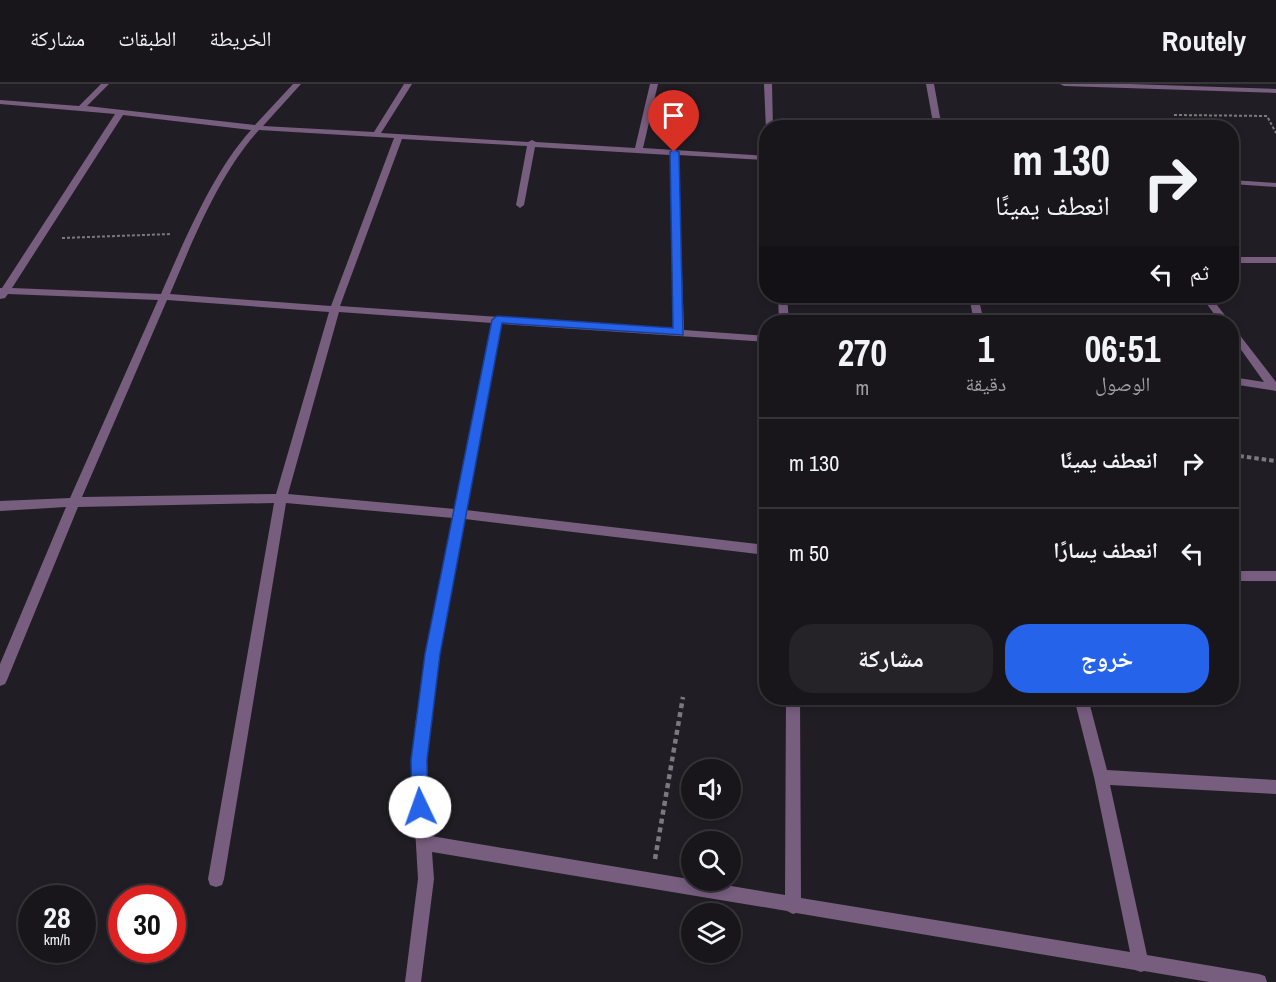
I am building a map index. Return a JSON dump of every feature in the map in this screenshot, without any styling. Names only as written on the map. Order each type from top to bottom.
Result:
[{"type":"street","points":[[81,108],[105,84]]},
{"type":"street","points":[[0,680],[74,502],[192,233],[233,156],[297,84]]},
{"type":"street","points":[[376,135],[408,84]]},
{"type":"street","points":[[639,149],[654,84]]},
{"type":"street","points":[[768,84],[769,120]]},
{"type":"street","points":[[930,84],[937,120]]},
{"type":"street","points":[[1064,84],[1276,91]]},
{"type":"street","points":[[2,104],[81,108],[258,128],[532,142],[759,158]]},
{"type":"street","points":[[2,294],[120,113]]},
{"type":"street","points":[[216,879],[281,498],[335,308],[399,136]]},
{"type":"street","points":[[520,205],[532,142]]},
{"type":"street","points":[[674,152],[679,332]]},
{"type":"street","points":[[1239,183],[1276,184]]},
{"type":"street","points":[[1239,260],[1276,260]]},
{"type":"street","points":[[2,294],[163,297],[759,338]]},
{"type":"street","points":[[1210,303],[1220,315]]},
{"type":"street","points":[[413,982],[426,879],[418,777],[422,726],[433,654],[497,320]]},
{"type":"street","points":[[1239,340],[1275,387]]},
{"type":"street","points":[[1239,382],[1275,387]]},
{"type":"street","points":[[0,506],[74,502],[281,498],[460,514],[759,549]]},
{"type":"street","points":[[1239,576],[1276,576]]},
{"type":"street","points":[[793,705],[793,906]]},
{"type":"street","points":[[1083,705],[1101,777],[1141,964]]},
{"type":"street","points":[[1101,777],[1276,787]]},
{"type":"street","points":[[424,843],[1259,982]]},
{"type":"path","points":[[1174,115],[1267,116],[1276,133]]},
{"type":"path","points":[[40,239],[192,233]]},
{"type":"path","points":[[1239,456],[1276,461]]},
{"type":"path","points":[[651,880],[684,698]]},
{"type":"route","points":[[420,807],[419,760],[433,654],[497,320],[679,332],[674,152]]}]
